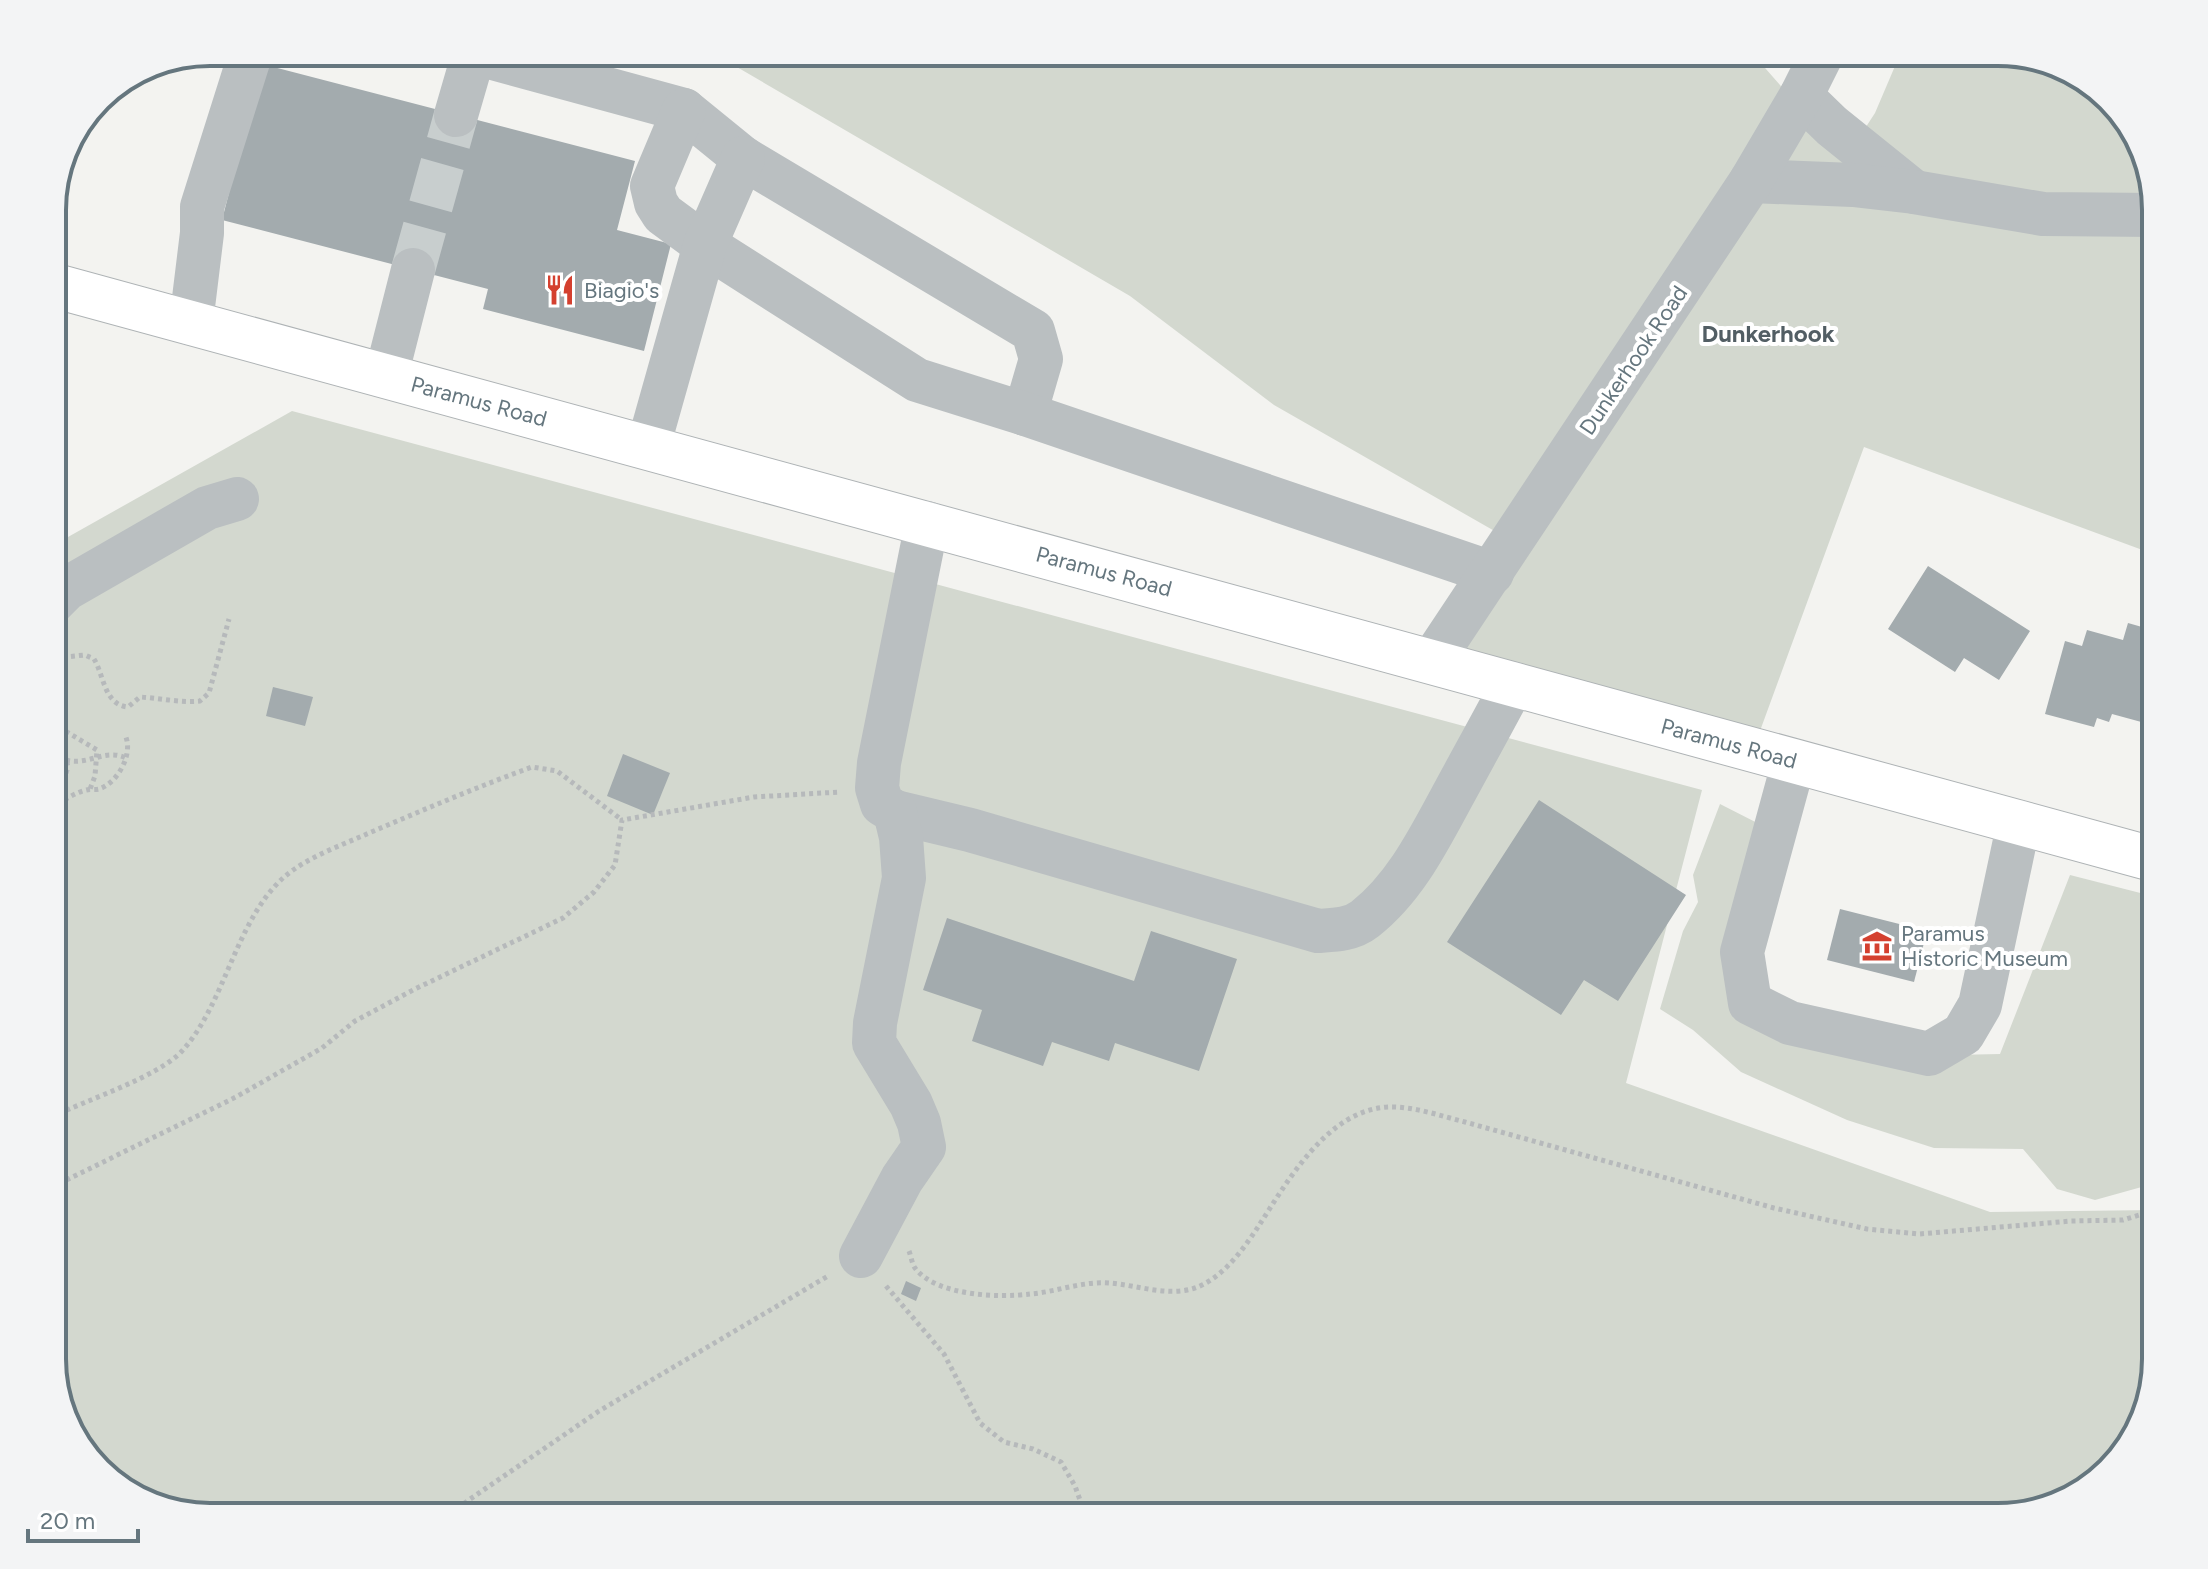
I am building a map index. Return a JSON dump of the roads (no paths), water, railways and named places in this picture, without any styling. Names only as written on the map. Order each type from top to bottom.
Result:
[{"type":"main road","name":"Paramus Road","points":[[66,289],[2142,856]]},
{"type":"street","points":[[191,323],[202,233],[202,207],[247,66]]},
{"type":"street","points":[[456,115],[468,66]]},
{"type":"street","points":[[523,66],[684,110],[743,158],[1033,331],[1041,359],[1025,414]]},
{"type":"street","name":"Dunkerhook Road","points":[[1432,661],[1751,181],[1816,66]]},
{"type":"street","points":[[1801,96],[1832,126],[1914,192]]},
{"type":"street","points":[[684,110],[652,186],[656,203],[663,214],[705,245],[917,380],[1492,573]]},
{"type":"street","points":[[648,447],[705,245],[743,158]]},
{"type":"street","points":[[1751,181],[1853,185],[2043,214],[2142,215]]},
{"type":"street","points":[[386,376],[413,270]]},
{"type":"street","points":[[66,589],[207,508],[237,499]]},
{"type":"street","points":[[927,523],[879,763],[877,788],[882,804],[895,812],[970,830],[1318,931],[1348,928],[1363,921],[1397,886],[1423,849],[1513,684]]},
{"type":"street","points":[[1794,761],[1742,952],[1750,1003],[1790,1023],[1929,1054],[1963,1034],[1980,1005],[2019,822]]},
{"type":"street","points":[[861,1256],[902,1179],[924,1147],[911,1104],[874,1043],[875,1023],[904,878],[901,837],[895,812]]},
{"type":"tunnel","points":[[413,270],[456,115]]},
{"type":"place","name":"Biagio's","points":[[560,290]]},
{"type":"place","name":"Paramus Historic Museum","points":[[1877,946]]},
{"type":"district","name":"Dunkerhook","points":[[1768,334]]}]
